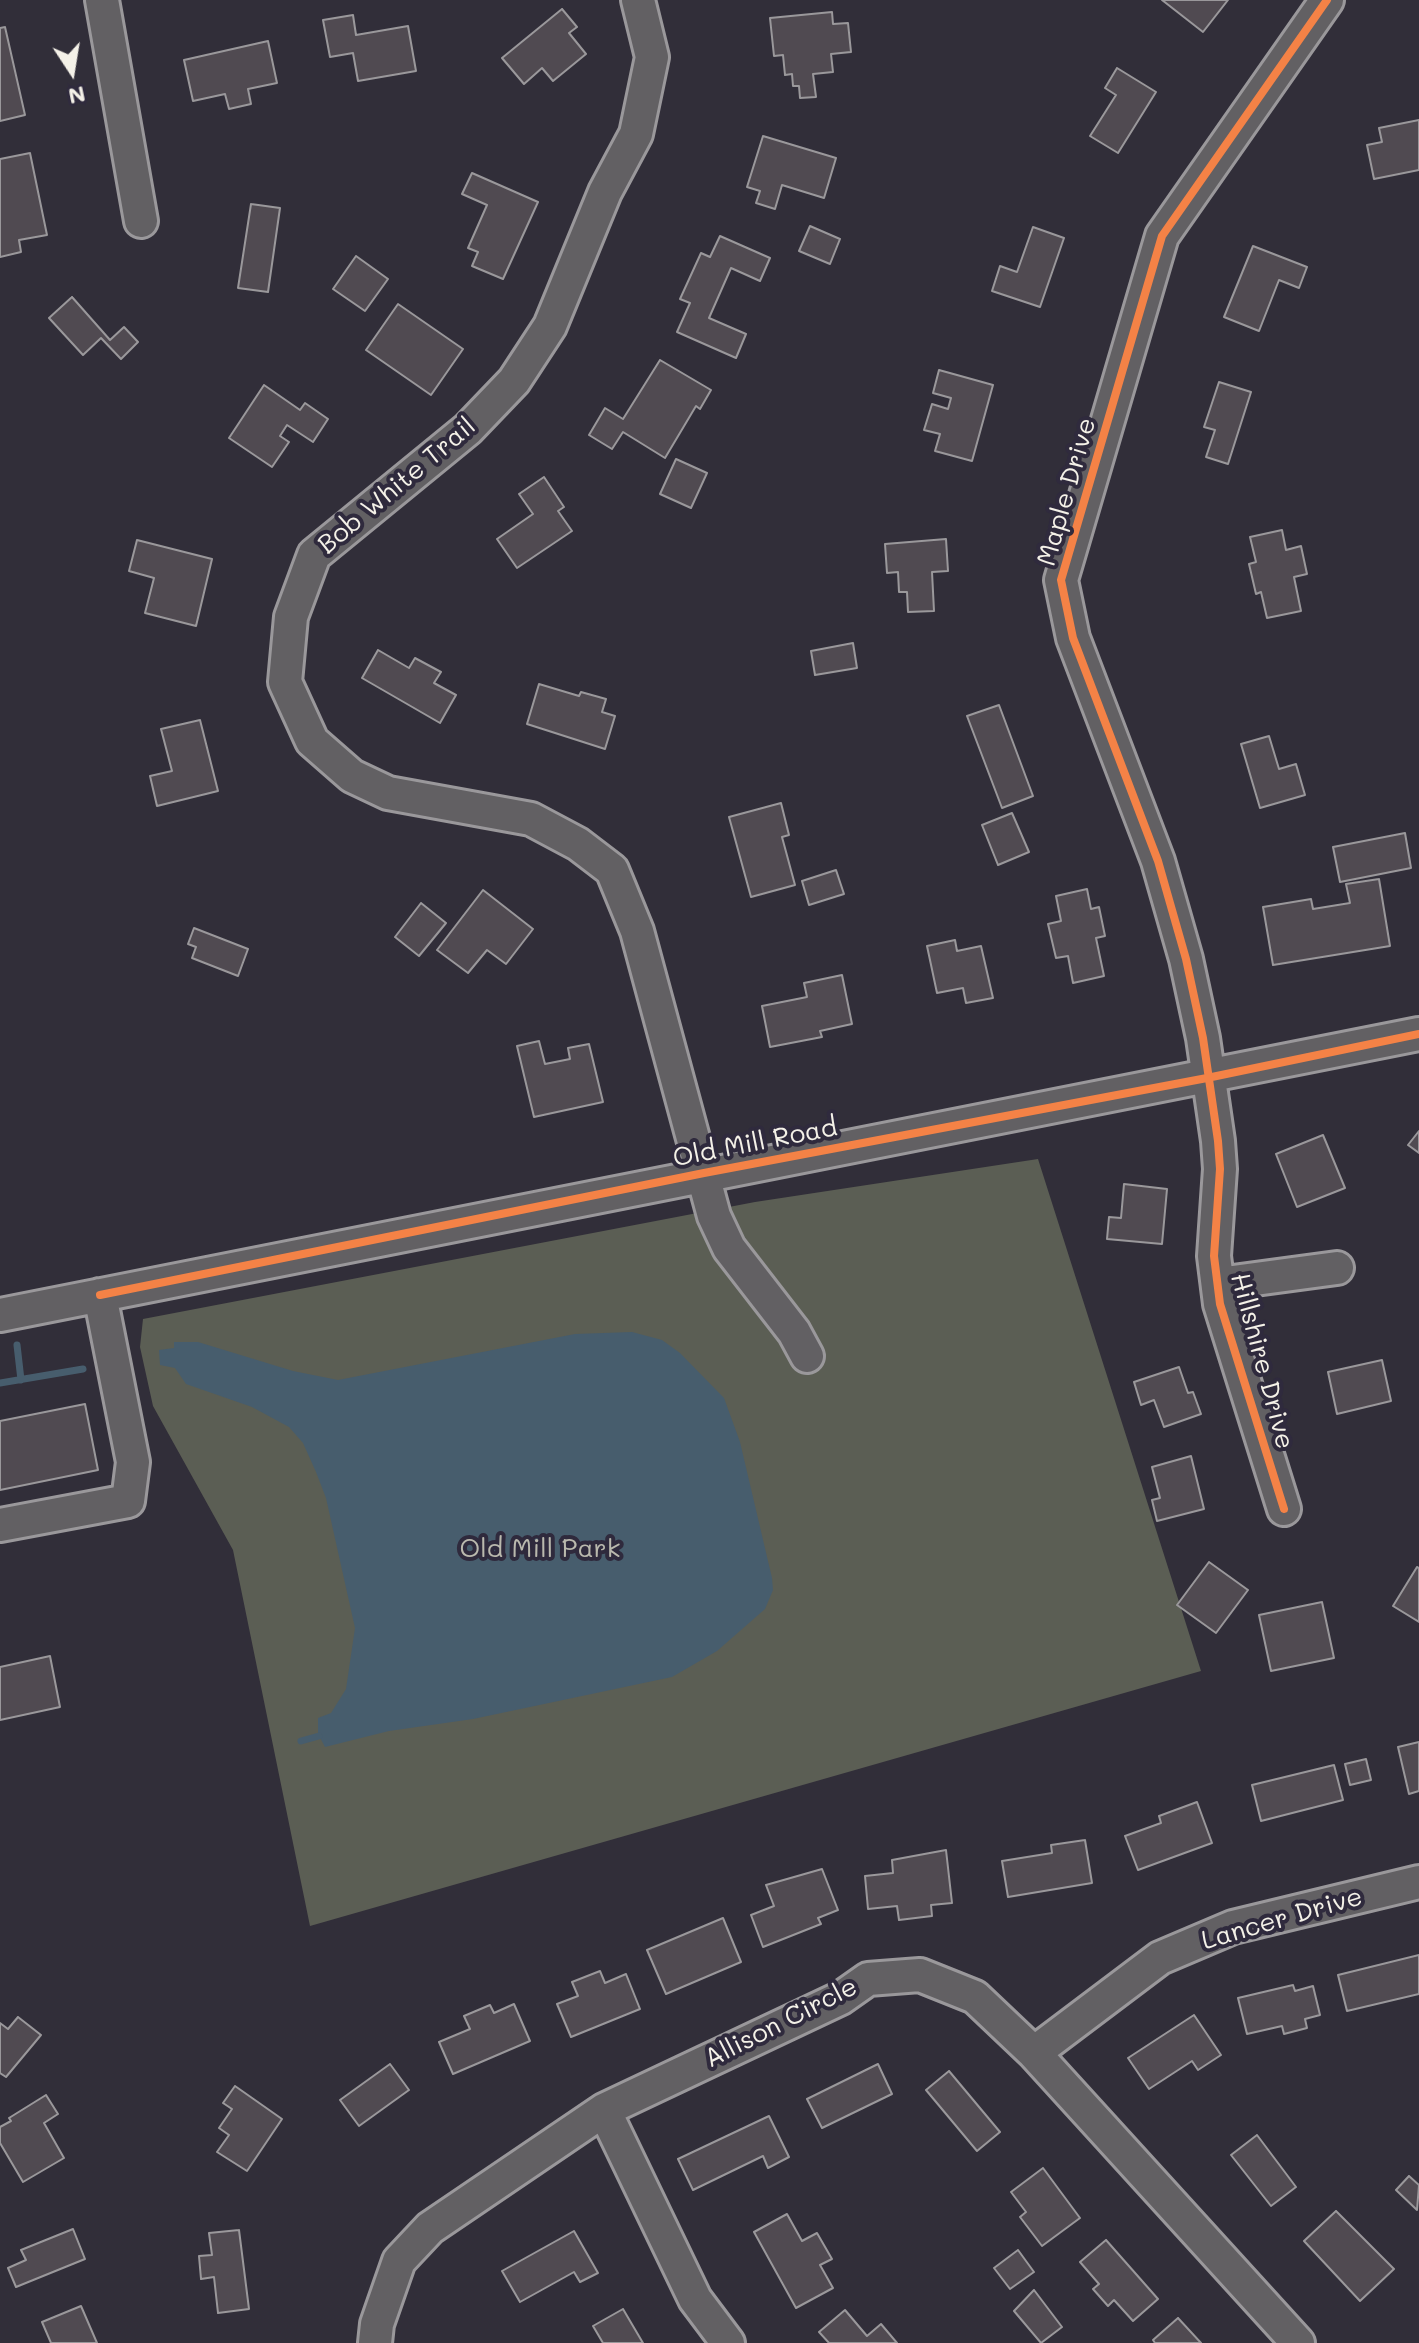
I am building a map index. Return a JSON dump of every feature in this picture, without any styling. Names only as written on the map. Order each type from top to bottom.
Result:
[{"type":"street","points":[[102,0],[141,221]]},
{"type":"street","name":"Bob White Trail","points":[[638,0],[652,57],[636,134],[605,192],[550,326],[514,381],[468,429],[314,555],[291,617],[285,682],[312,741],[352,776],[388,793],[531,819],[578,844],[612,870],[637,931],[714,1216],[729,1248],[794,1332],[807,1356]]},
{"type":"street","name":"Maple Drive","points":[[1207,1078],[1203,1038],[1172,903],[1073,638],[1061,580],[1162,236],[1327,0]]},
{"type":"street","name":"Old Mill Road","points":[[0,1315],[704,1173],[1207,1078],[1419,1034]]},
{"type":"street","name":"Hillshire Drive","points":[[1207,1078],[1220,1169],[1214,1256],[1220,1304],[1284,1509]]},
{"type":"street","points":[[1218,1284],[1337,1268]]},
{"type":"street","points":[[0,1525],[128,1501],[133,1462],[100,1295]]},
{"type":"street","name":"Lancer Drive","points":[[1034,2053],[1160,1958],[1233,1927],[1419,1882]]},
{"type":"street","name":"Allison Circle","points":[[375,2343],[377,2324],[399,2261],[430,2228],[604,2110],[841,1998],[868,1979],[920,1975],[975,1997],[1034,2053],[1298,2343]]},
{"type":"street","points":[[604,2110],[695,2299],[728,2343]]},
{"type":"green space","name":"Old Mill Park","points":[[1038,1159],[1201,1671],[310,1926],[233,1550],[153,1406],[140,1347],[143,1319],[755,1202]]},
{"type":"water","points":[[632,1332],[662,1340],[680,1353],[724,1398],[740,1442],[772,1578],[773,1590],[765,1609],[717,1651],[672,1677],[473,1719],[389,1731],[325,1747],[318,1734],[318,1718],[331,1713],[346,1689],[355,1628],[326,1498],[316,1472],[303,1443],[289,1427],[252,1407],[186,1384],[175,1368],[160,1365],[159,1350],[174,1348],[174,1342],[198,1342],[293,1371],[338,1380],[575,1334]]},
{"type":"building","points":[[1162,0],[1228,0],[1203,32]]},
{"type":"building","points":[[562,9],[577,27],[569,33],[586,54],[553,81],[542,68],[524,84],[502,58]]},
{"type":"building","points":[[832,12],[833,24],[848,23],[851,52],[831,54],[833,72],[813,74],[816,97],[800,98],[799,86],[793,86],[792,74],[785,75],[783,55],[774,56],[770,18]]},
{"type":"building","points":[[353,15],[356,35],[408,26],[416,71],[358,81],[353,53],[330,57],[323,20]]},
{"type":"building","points":[[5,27],[25,115],[0,121],[0,28]]},
{"type":"building","points":[[268,41],[277,83],[248,89],[251,104],[229,109],[225,94],[193,101],[184,60]]},
{"type":"building","points":[[1117,68],[1156,92],[1118,153],[1090,136],[1116,95],[1105,88]]},
{"type":"building","points":[[1419,120],[1419,170],[1374,179],[1367,145],[1382,142],[1379,128]]},
{"type":"building","points":[[763,136],[836,158],[824,198],[782,185],[775,209],[756,203],[760,191],[747,187]]},
{"type":"building","points":[[30,153],[47,235],[19,240],[21,252],[0,257],[0,159]]},
{"type":"building","points":[[472,173],[538,202],[503,279],[472,266],[478,252],[468,248],[487,205],[462,194]]},
{"type":"building","points":[[251,204],[280,208],[268,292],[238,288]]},
{"type":"building","points":[[810,226],[840,239],[830,264],[799,251]]},
{"type":"building","points":[[1033,227],[1064,238],[1040,307],[992,291],[1000,266],[1017,272]]},
{"type":"building","points":[[720,236],[770,258],[760,281],[731,268],[709,318],[746,334],[736,358],[677,332],[690,303],[680,299],[701,253],[710,257]]},
{"type":"building","points":[[1253,246],[1307,267],[1299,288],[1279,280],[1259,331],[1224,317]]},
{"type":"building","points":[[356,256],[388,279],[365,311],[333,289]]},
{"type":"building","points":[[72,297],[110,340],[124,327],[138,342],[121,359],[101,338],[83,355],[49,318]]},
{"type":"building","points":[[398,304],[463,349],[431,395],[366,350]]},
{"type":"building","points":[[660,360],[711,390],[700,409],[696,406],[665,458],[623,432],[612,449],[589,435],[605,408],[623,419]]},
{"type":"building","points":[[939,370],[993,385],[972,461],[935,451],[940,434],[924,430],[932,404],[948,409],[951,398],[933,393]]},
{"type":"building","points":[[1219,382],[1251,392],[1228,464],[1206,457],[1215,430],[1204,427]]},
{"type":"building","points":[[264,385],[300,410],[305,403],[328,419],[313,442],[287,425],[280,436],[289,442],[272,467],[229,438]]},
{"type":"building","points":[[676,459],[707,473],[691,508],[660,494]]},
{"type":"building","points":[[544,477],[564,507],[558,511],[572,531],[517,568],[497,539],[533,514],[519,494]]},
{"type":"building","points":[[1282,530],[1286,550],[1301,546],[1307,574],[1294,577],[1301,611],[1267,618],[1261,592],[1256,594],[1249,564],[1256,562],[1250,537]]},
{"type":"building","points":[[946,539],[948,571],[932,572],[934,611],[908,612],[907,592],[899,592],[898,572],[887,573],[885,544]]},
{"type":"building","points":[[137,540],[212,559],[196,626],[145,613],[154,578],[129,571]]},
{"type":"building","points":[[853,643],[857,668],[815,675],[811,651]]},
{"type":"building","points":[[378,650],[409,668],[415,658],[441,672],[434,683],[456,695],[440,723],[362,678]]},
{"type":"building","points":[[539,684],[579,696],[581,692],[606,699],[602,712],[615,716],[605,749],[527,724]]},
{"type":"building","points":[[999,705],[1033,796],[1002,808],[967,716]]},
{"type":"building","points":[[200,720],[218,791],[157,806],[150,776],[172,771],[161,729]]},
{"type":"building","points":[[1269,736],[1279,769],[1296,764],[1305,795],[1260,808],[1241,744]]},
{"type":"building","points":[[781,803],[789,835],[782,837],[795,885],[751,897],[729,817]]},
{"type":"building","points":[[1012,813],[1029,852],[998,865],[982,825]]},
{"type":"building","points":[[1405,833],[1411,868],[1340,882],[1333,847]]},
{"type":"building","points":[[836,870],[844,894],[809,905],[802,881]]},
{"type":"building","points":[[1379,879],[1390,946],[1273,965],[1263,907],[1311,899],[1313,909],[1350,903],[1346,884]]},
{"type":"building","points":[[1087,889],[1091,909],[1099,907],[1105,936],[1096,938],[1104,976],[1073,983],[1068,956],[1056,958],[1048,924],[1061,921],[1056,896]]},
{"type":"building","points":[[483,890],[533,929],[506,964],[487,950],[468,973],[437,950]]},
{"type":"building","points":[[421,903],[446,923],[419,956],[395,937]]},
{"type":"building","points":[[194,928],[248,949],[238,976],[192,958],[196,947],[188,944]]},
{"type":"building","points":[[955,940],[957,951],[981,946],[993,998],[966,1003],[963,988],[937,993],[927,946]]},
{"type":"building","points":[[842,975],[852,1024],[820,1031],[822,1037],[770,1047],[762,1006],[807,997],[804,983]]},
{"type":"building","points":[[539,1041],[545,1064],[570,1059],[568,1048],[589,1044],[603,1102],[534,1117],[517,1046]]},
{"type":"building","points":[[1419,1131],[1419,1153],[1408,1145]]},
{"type":"building","points":[[1323,1135],[1345,1188],[1297,1207],[1276,1154]]},
{"type":"building","points":[[1124,1184],[1167,1189],[1162,1244],[1107,1239],[1109,1217],[1121,1218]]},
{"type":"building","points":[[1382,1360],[1391,1401],[1337,1414],[1328,1372]]},
{"type":"building","points":[[1179,1367],[1188,1393],[1193,1392],[1201,1414],[1164,1427],[1154,1400],[1141,1405],[1134,1382]]},
{"type":"building","points":[[85,1404],[98,1470],[0,1490],[0,1421]]},
{"type":"building","points":[[1191,1456],[1204,1509],[1157,1521],[1152,1500],[1160,1498],[1152,1467]]},
{"type":"building","points":[[1209,1562],[1248,1590],[1216,1633],[1177,1605]]},
{"type":"building","points":[[1419,1568],[1419,1622],[1393,1606]]},
{"type":"building","points":[[1322,1602],[1334,1658],[1271,1671],[1259,1615]]},
{"type":"building","points":[[50,1656],[60,1707],[0,1720],[0,1667]]},
{"type":"building","points":[[1419,1742],[1419,1791],[1409,1794],[1398,1747]]},
{"type":"building","points":[[1366,1759],[1371,1780],[1350,1785],[1345,1764]]},
{"type":"building","points":[[1334,1765],[1343,1800],[1261,1821],[1252,1785]]},
{"type":"building","points":[[1197,1802],[1212,1843],[1138,1870],[1125,1836],[1161,1823],[1159,1816]]},
{"type":"building","points":[[1085,1840],[1092,1883],[1008,1897],[1002,1861],[1052,1853],[1051,1845]]},
{"type":"building","points":[[946,1850],[952,1903],[931,1905],[932,1916],[899,1920],[897,1906],[868,1909],[865,1876],[893,1873],[892,1860]]},
{"type":"building","points":[[822,1869],[838,1910],[818,1918],[821,1924],[763,1947],[751,1915],[774,1906],[766,1885]]},
{"type":"building","points":[[723,1918],[741,1962],[666,1994],[647,1950]]},
{"type":"building","points":[[1419,1955],[1419,1994],[1347,2011],[1338,1975]]},
{"type":"building","points":[[600,1971],[605,1983],[626,1974],[640,2009],[571,2037],[557,2004],[578,1996],[572,1982]]},
{"type":"building","points":[[1293,1985],[1295,1991],[1313,1986],[1320,2015],[1305,2019],[1307,2028],[1284,2034],[1282,2026],[1247,2034],[1238,1998]]},
{"type":"building","points":[[514,2004],[530,2041],[453,2074],[439,2042],[470,2029],[464,2016],[490,2005],[494,2013]]},
{"type":"building","points":[[1194,2015],[1221,2055],[1198,2070],[1192,2061],[1149,2089],[1128,2058]]},
{"type":"building","points":[[18,2017],[41,2035],[6,2077],[0,2073],[0,2023],[8,2029]]},
{"type":"building","points":[[390,2064],[409,2090],[359,2126],[340,2100]]},
{"type":"building","points":[[878,2064],[892,2094],[822,2128],[807,2099]]},
{"type":"building","points":[[949,2071],[1000,2132],[977,2151],[926,2090]]},
{"type":"building","points":[[235,2086],[282,2119],[247,2171],[217,2152],[229,2135],[219,2128],[232,2109],[223,2103]]},
{"type":"building","points":[[46,2095],[58,2114],[44,2123],[64,2158],[23,2182],[0,2143],[0,2127]]},
{"type":"building","points":[[769,2116],[789,2157],[768,2168],[763,2156],[693,2190],[678,2159]]},
{"type":"building","points":[[1257,2135],[1296,2187],[1271,2206],[1231,2155]]},
{"type":"building","points":[[1043,2168],[1080,2218],[1042,2246],[1020,2217],[1026,2212],[1011,2192]]},
{"type":"building","points":[[1409,2176],[1419,2185],[1417,2210],[1396,2190]]},
{"type":"building","points":[[1336,2211],[1394,2269],[1360,2301],[1304,2241]]},
{"type":"building","points":[[787,2214],[802,2241],[817,2233],[832,2259],[820,2265],[833,2288],[796,2308],[754,2232]]},
{"type":"building","points":[[73,2229],[85,2259],[16,2287],[8,2268],[26,2260],[21,2250]]},
{"type":"building","points":[[239,2230],[249,2309],[218,2313],[214,2277],[201,2279],[199,2256],[212,2255],[209,2233]]},
{"type":"building","points":[[574,2231],[598,2273],[580,2282],[574,2272],[520,2302],[502,2271]]},
{"type":"building","points":[[1106,2240],[1158,2299],[1133,2321],[1114,2300],[1108,2306],[1093,2289],[1099,2284],[1080,2262]]},
{"type":"building","points":[[1018,2250],[1034,2272],[1010,2289],[994,2268]]},
{"type":"building","points":[[1034,2290],[1062,2327],[1041,2343],[1014,2311]]},
{"type":"building","points":[[81,2306],[97,2343],[51,2343],[42,2322]]},
{"type":"building","points":[[623,2309],[643,2343],[603,2343],[593,2326]]},
{"type":"building","points":[[845,2310],[867,2336],[881,2324],[897,2343],[829,2343],[819,2332]]},
{"type":"building","points":[[1178,2318],[1201,2343],[1155,2343],[1153,2340]]},
{"type":"waterway","points":[[17,1345],[21,1380]]},
{"type":"waterway","points":[[0,1383],[83,1369]]},
{"type":"waterway","points":[[301,1741],[319,1736]]},
{"type":"cycle path","points":[[1284,1509],[1220,1304],[1214,1256],[1220,1169],[1218,1141],[1203,1038],[1186,959],[1158,861],[1073,638],[1061,580],[1162,236],[1327,0]]},
{"type":"cycle path","points":[[100,1295],[704,1173],[1207,1078],[1419,1034]]}]
